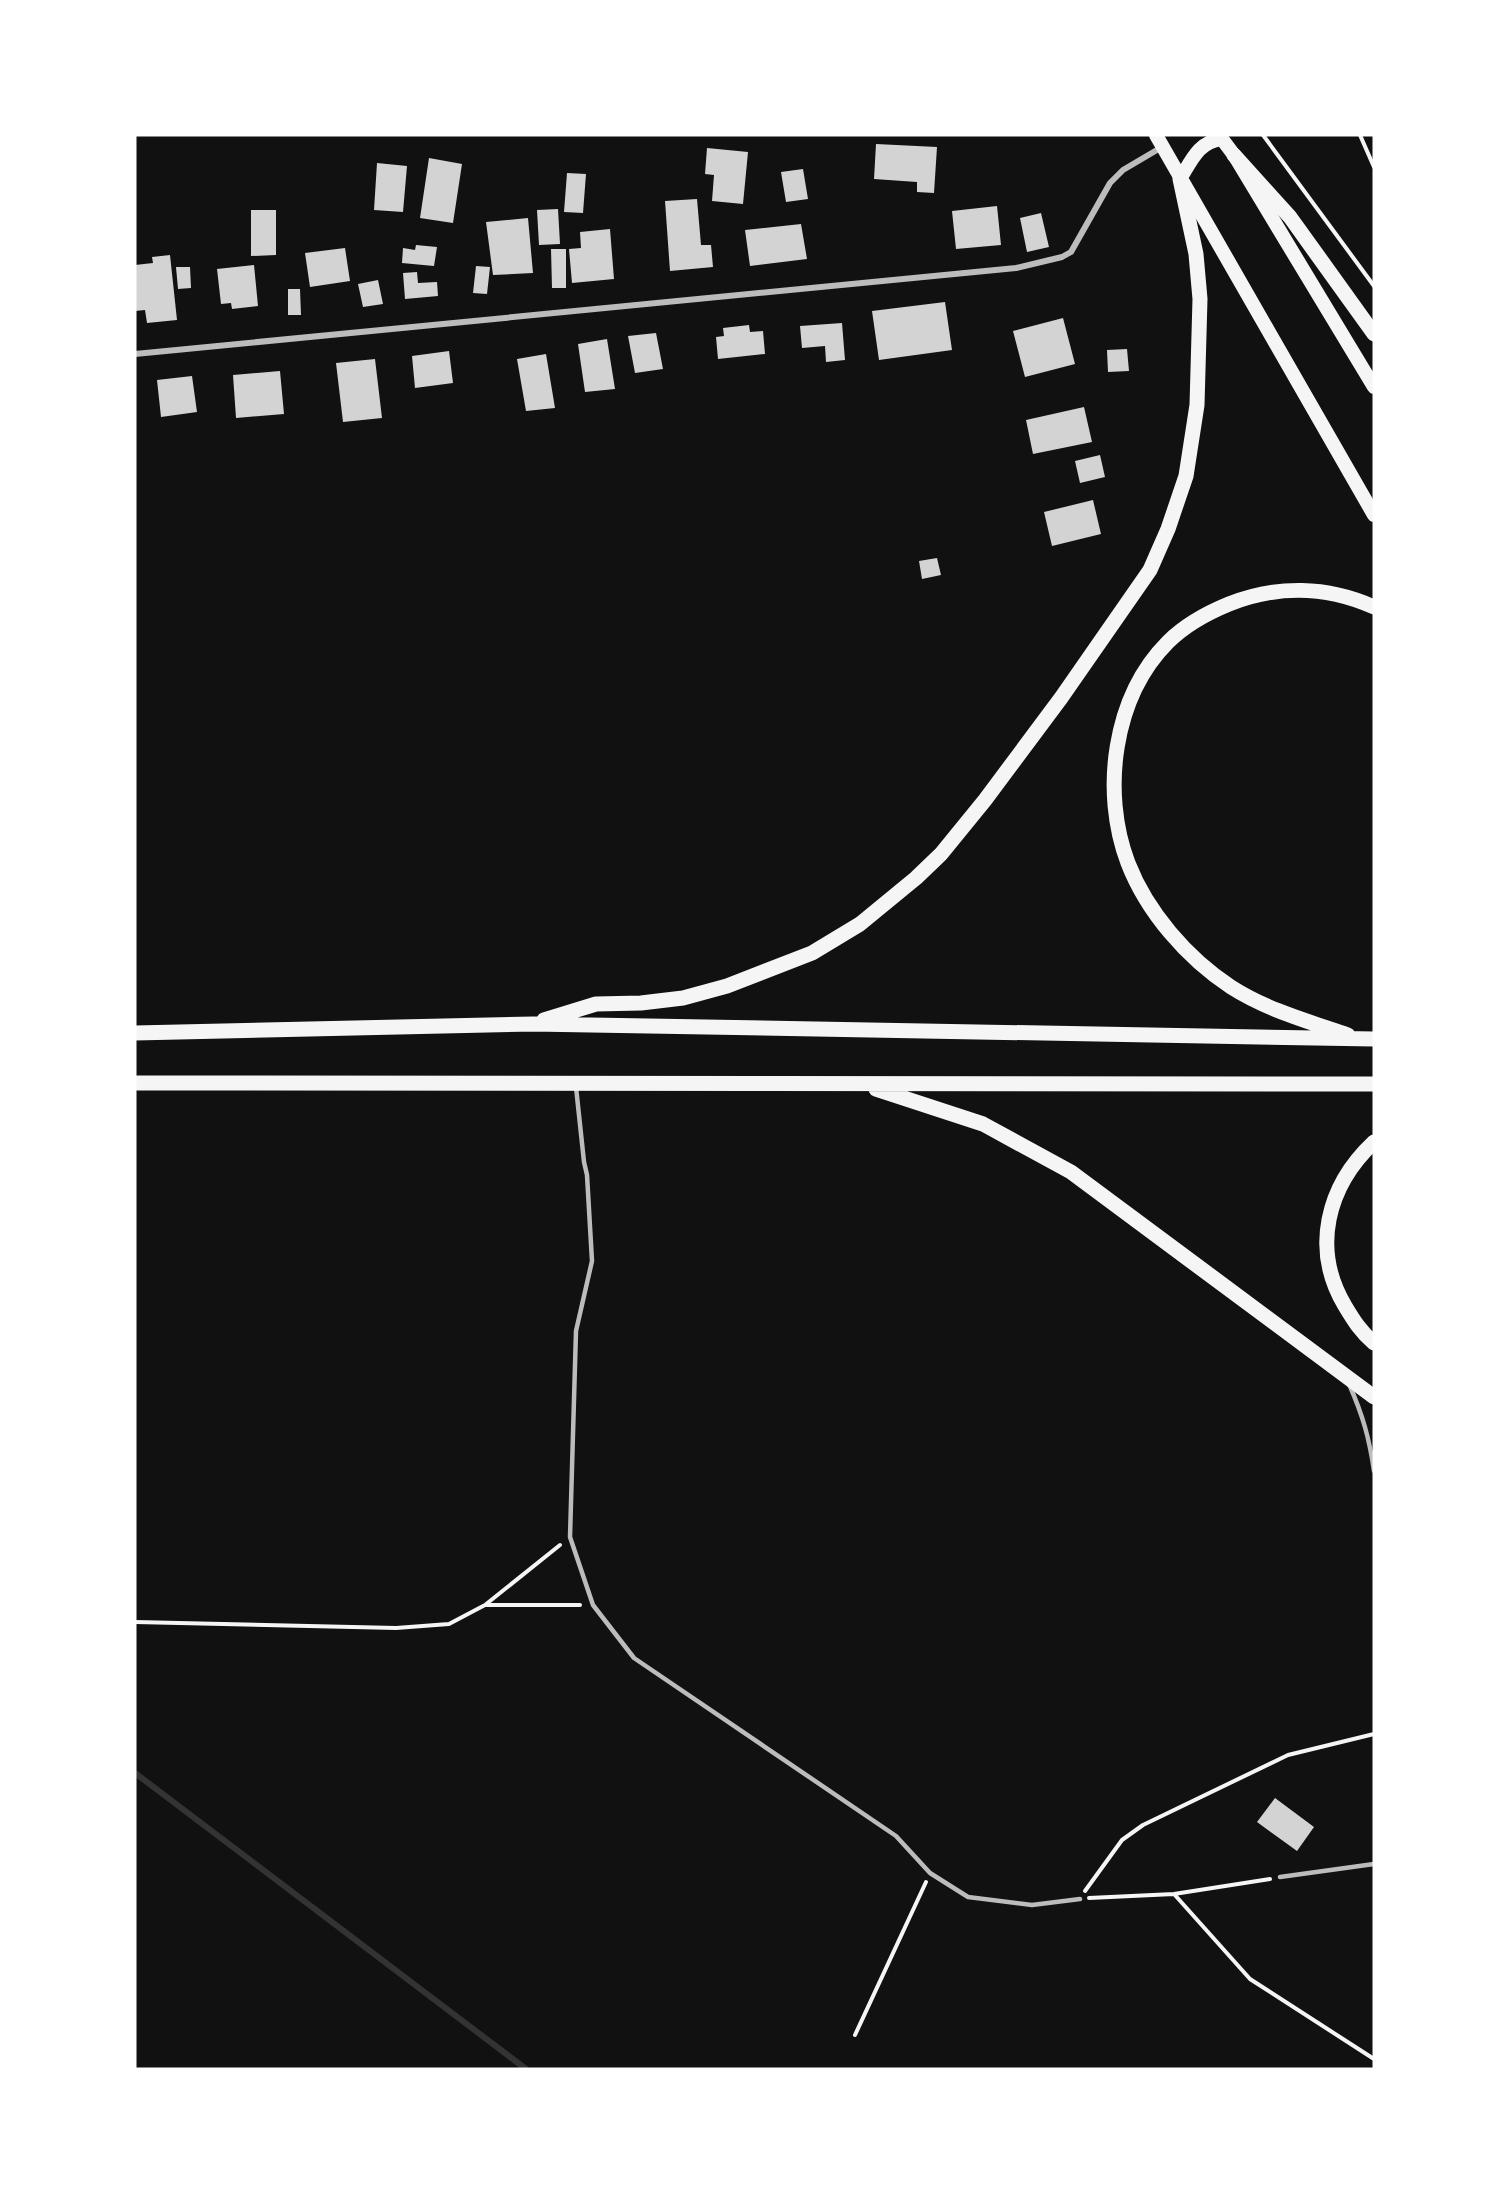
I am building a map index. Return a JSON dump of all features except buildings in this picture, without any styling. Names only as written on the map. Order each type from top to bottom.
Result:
[{"type":"highway","points":[[1234,155],[1290,217],[1374,334]]},
{"type":"highway","points":[[532,1024],[596,1004],[641,1003],[683,998],[727,987],[812,952],[860,924],[916,878],[940,854],[985,800],[1061,698],[1150,570],[1168,529],[1186,476],[1197,405],[1200,299],[1196,255],[1180,179]]},
{"type":"highway","points":[[1368,1039],[1265,1007],[1222,980],[1168,931],[1144,897],[1128,863],[1117,823],[1115,757],[1121,728],[1133,695],[1149,666],[1168,642],[1192,622],[1246,597],[1277,591],[1307,590],[1336,594],[1374,607]]},
{"type":"highway","points":[[135,1033],[532,1024],[1368,1039]]},
{"type":"highway","points":[[135,1083],[1374,1084]]},
{"type":"highway","points":[[862,1084],[983,1124],[1071,1172],[1374,1397]]},
{"type":"highway","points":[[1374,1142],[1363,1152],[1344,1178],[1331,1209],[1325,1241],[1330,1272],[1341,1300],[1360,1331],[1374,1342]]},
{"type":"main road","points":[[1180,179],[1198,149],[1205,143],[1220,137],[1234,155],[1374,387]]},
{"type":"main road","points":[[1159,141],[1374,515]]},
{"type":"street","points":[[135,354],[1016,268],[1062,257],[1071,252],[1110,183],[1159,141]]},
{"type":"lane","points":[[575,1084],[587,1175],[592,1262],[576,1331],[570,1537],[593,1605],[634,1658],[896,1836],[930,1873],[968,1897],[1032,1905],[1080,1899]]},
{"type":"lane","points":[[1344,1374],[1364,1418],[1370,1438],[1374,1471]]},
{"type":"lane","points":[[1280,1877],[1374,1864]]},
{"type":"path","points":[[1263,135],[1374,286]]},
{"type":"path","points":[[1360,135],[1374,167]]},
{"type":"path","points":[[135,1622],[396,1628],[449,1624],[484,1605],[570,1537]]},
{"type":"path","points":[[484,1605],[593,1605]]},
{"type":"path","points":[[1080,1899],[1122,1839],[1143,1825],[1288,1755],[1374,1734]]},
{"type":"path","points":[[855,2035],[930,1873]]},
{"type":"path","points":[[1080,1899],[1174,1894],[1280,1877]]},
{"type":"path","points":[[1174,1894],[1250,1979],[1365,2055],[1374,2058]]},
{"type":"waterway","points":[[135,1773],[526,2069]]}]
